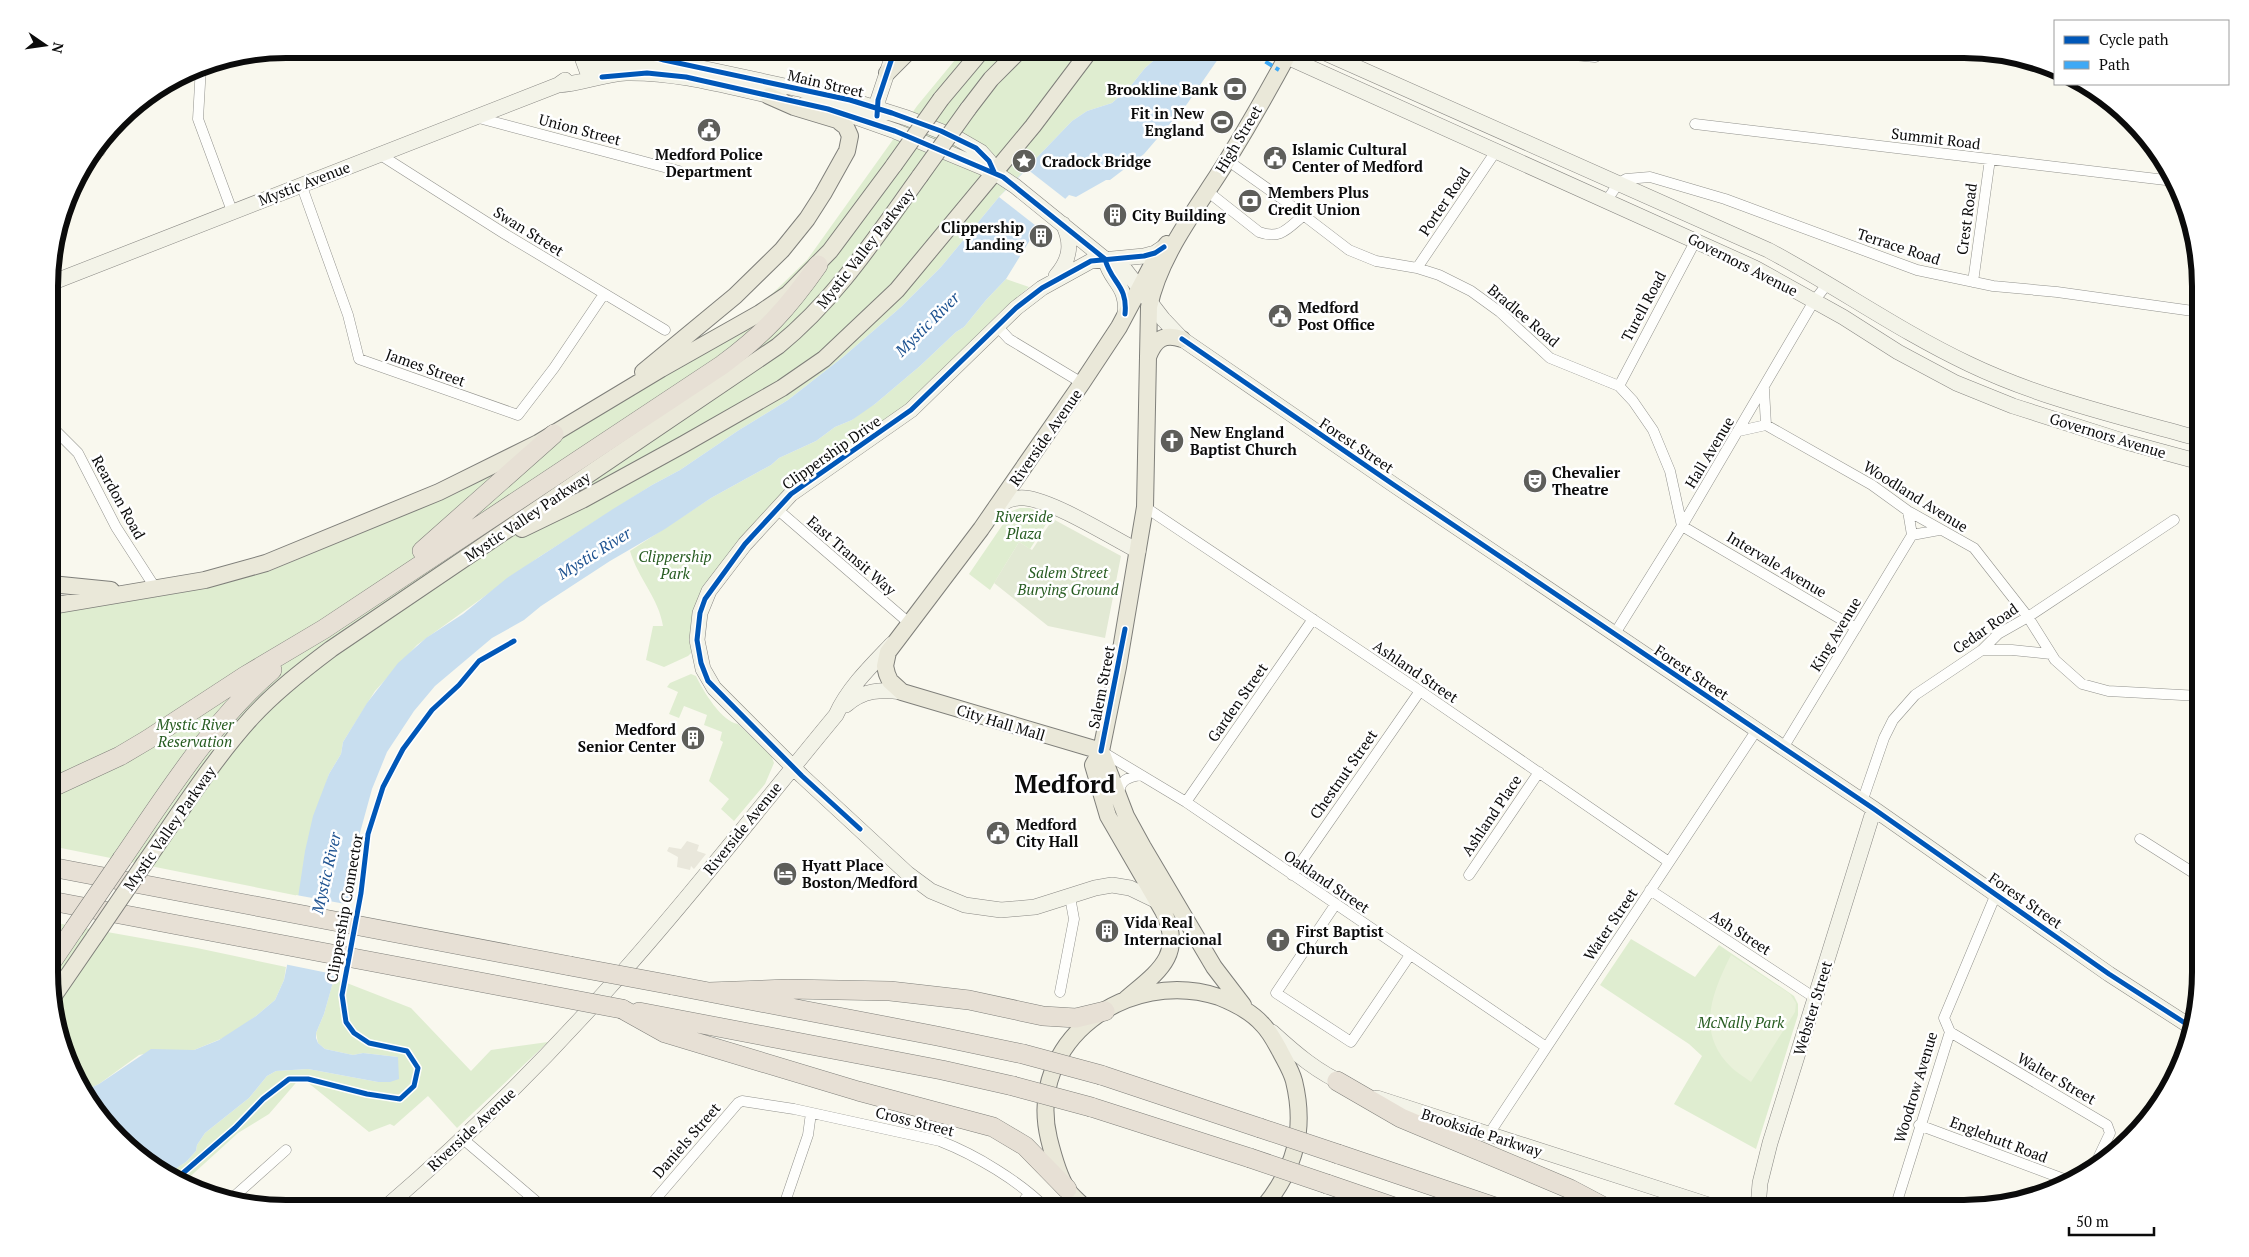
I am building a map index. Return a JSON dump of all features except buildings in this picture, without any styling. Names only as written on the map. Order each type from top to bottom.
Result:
[{"type":"highway","points":[[58,953],[205,740],[232,707],[284,659],[373,596],[733,357],[775,321],[818,265]]},
{"type":"highway","points":[[373,596],[554,434]]},
{"type":"highway","points":[[58,785],[120,756],[245,676],[324,629]]},
{"type":"highway","points":[[58,868],[709,992],[1023,1054],[1101,1076],[1474,1200]]},
{"type":"highway","points":[[58,902],[622,1009],[641,1015],[942,1070],[1013,1086],[1091,1107],[1374,1200]]},
{"type":"highway","points":[[709,992],[788,989],[890,991],[969,1000],[1043,1016],[1076,1018],[1105,1011]]},
{"type":"highway","points":[[641,1015],[666,1033],[858,1091],[993,1127],[1025,1146],[1067,1189]]},
{"type":"highway","points":[[1337,1081],[1401,1118],[1570,1189],[1591,1200]]},
{"type":"main road","points":[[888,73],[902,58]]},
{"type":"main road","name":"Mystic Valley Parkway","points":[[58,605],[156,589],[226,575],[291,554],[438,492],[554,434],[771,306],[794,289],[818,265],[840,238],[941,99],[975,58]]},
{"type":"main road","name":"Mystic Valley Parkway","points":[[58,989],[222,753],[273,695],[331,649],[744,370],[792,335],[838,287],[968,109],[991,79],[1012,58]]},
{"type":"main road","points":[[470,554],[582,500],[684,444],[782,388],[824,359],[890,297],[1038,120],[1084,58]]},
{"type":"main road","name":"High Street","points":[[1150,302],[1155,285],[1182,228],[1227,160],[1286,58]]},
{"type":"main road","points":[[611,400],[759,274],[782,250],[807,219],[839,166],[850,140],[849,132],[844,125],[830,117],[794,108],[769,96]]},
{"type":"main road","name":"High Street","points":[[1140,287],[1164,247],[1182,228]]},
{"type":"main road","name":"Riverside Avenue","points":[[898,637],[996,507],[1082,383],[1140,287]]},
{"type":"main road","name":"Salem Street","points":[[1125,1000],[1152,979],[1163,966],[1169,954],[1172,937],[1170,926],[1105,808],[1093,765],[1101,751],[1145,507],[1146,361],[1150,302]]},
{"type":"main road","points":[[1146,361],[1154,343],[1161,338],[1173,336],[1182,338]]},
{"type":"main road","points":[[58,585],[113,590],[156,589]]},
{"type":"main road","points":[[898,637],[888,652],[885,666],[890,681],[902,692]]},
{"type":"main road","name":"City Hall Mall","points":[[902,692],[1101,751]]},
{"type":"main road","name":"Salem Street","points":[[1101,751],[1126,816],[1175,903],[1225,983],[1248,1012]]},
{"type":"main road","points":[[1077,1200],[1067,1189],[1055,1160],[1048,1133],[1046,1107],[1048,1090],[1059,1058],[1076,1032],[1105,1011],[1125,1000],[1137,995],[1185,989],[1228,1000],[1248,1012],[1263,1024],[1291,1071],[1299,1101],[1299,1130],[1296,1149],[1285,1177],[1269,1200]]},
{"type":"street","points":[[585,58],[595,74]]},
{"type":"street","points":[[594,58],[595,74]]},
{"type":"street","name":"Main Street","points":[[595,74],[623,62],[661,58]]},
{"type":"street","name":"Main Street","points":[[675,58],[850,100],[941,131],[969,144],[986,156],[994,172]]},
{"type":"street","points":[[892,58],[876,108],[881,122],[895,131]]},
{"type":"street","name":"Governors Avenue","points":[[1299,58],[1394,104],[1755,268],[1814,300],[1898,352],[1956,383],[2022,409],[2192,460]]},
{"type":"street","name":"Governors Avenue","points":[[1336,58],[1768,250],[1828,283],[1928,344],[1989,373],[2068,401],[2192,438]]},
{"type":"street","points":[[201,74],[198,118],[232,211]]},
{"type":"street","name":"Main Street","points":[[595,74],[670,75],[828,109],[895,131],[994,172],[1012,184],[1105,259],[1123,267],[1150,302]]},
{"type":"street","name":"Mystic Avenue","points":[[58,280],[474,117],[558,85],[595,74]]},
{"type":"street","points":[[1394,104],[1402,87]]},
{"type":"street","name":"Union Street","points":[[474,117],[679,171]]},
{"type":"street","name":"Summit Road","points":[[1695,124],[2165,180]]},
{"type":"street","name":"Porter Road","points":[[1417,268],[1496,151]]},
{"type":"street","name":"Swan Street","points":[[379,154],[505,234],[665,330]]},
{"type":"street","name":"Crest Road","points":[[1973,282],[1990,159]]},
{"type":"street","name":"Bradlee Road","points":[[1227,160],[1349,250],[1376,261],[1417,268],[1440,275],[1471,291],[1500,312],[1550,358],[1618,386],[1633,401],[1653,430],[1670,471],[1682,526]]},
{"type":"street","name":"Terrace Road","points":[[1618,184],[1626,178],[1638,176],[1676,184],[1776,217],[1917,270],[1973,282],[2192,311]]},
{"type":"street","name":"James Street","points":[[301,184],[348,315],[359,359],[397,373],[518,415],[554,368],[604,294]]},
{"type":"street","points":[[1607,200],[1618,184]]},
{"type":"street","points":[[1207,191],[1259,232],[1269,235],[1279,235],[1304,215]]},
{"type":"street","points":[[1050,282],[1063,268],[1070,253],[1069,239],[1059,220]]},
{"type":"street","name":"Turell Road","points":[[1618,386],[1696,240]]},
{"type":"street","name":"Clippership Drive","points":[[1157,901],[1130,888],[1115,885],[1100,887],[1035,907],[1001,910],[971,906],[940,895],[908,874],[793,767],[708,681],[701,663],[697,640],[700,613],[709,591],[745,544],[777,509],[805,483],[843,460],[911,410],[1016,308],[1050,282],[1086,263],[1105,259],[1144,256],[1155,253],[1164,247]]},
{"type":"street","name":"Main Street","points":[[1105,259],[1108,269],[1124,291],[1125,314]]},
{"type":"street","name":"Hall Avenue","points":[[1614,635],[1739,431],[1814,300],[1828,283]]},
{"type":"street","name":"Forest Street","points":[[1150,302],[1182,338],[1321,436],[1868,806],[2109,974],[2186,1022]]},
{"type":"street","points":[[997,326],[1009,339],[1082,383]]},
{"type":"street","points":[[1739,431],[1766,425],[1764,389]]},
{"type":"street","name":"Woodland Avenue","points":[[1766,425],[1872,485],[1938,530],[1974,548],[2028,617],[2050,654],[2077,680],[2108,691],[2192,696]]},
{"type":"street","name":"Reardon Road","points":[[58,433],[78,452],[116,527],[156,589]]},
{"type":"street","points":[[996,507],[1014,498],[1038,501],[1138,551]]},
{"type":"street","name":"Ashland Street","points":[[1145,507],[1420,691],[1669,862]]},
{"type":"street","name":"East Transit Way","points":[[777,509],[909,623]]},
{"type":"street","points":[[1908,511],[1912,535],[1938,530]]},
{"type":"street","name":"Cedar Road","points":[[1868,806],[1884,738],[1893,720],[1915,695],[1982,650],[1998,634],[2028,617],[2174,520]]},
{"type":"street","name":"Intervale Avenue","points":[[1682,526],[1856,628]]},
{"type":"street","name":"King Avenue","points":[[1783,748],[1912,535]]},
{"type":"street","name":"Garden Street","points":[[1186,802],[1313,619]]},
{"type":"street","name":"Riverside Avenue","points":[[393,1200],[463,1139],[529,1073],[607,990],[836,715],[841,703],[851,690],[898,637]]},
{"type":"street","points":[[1982,650],[2020,650],[2050,654]]},
{"type":"street","name":"City Hall Mall","points":[[836,715],[860,694],[884,690],[902,692]]},
{"type":"street","name":"Chestnut Street","points":[[1292,875],[1420,691]]},
{"type":"street","name":"Water Street","points":[[1490,1134],[1546,1046],[1756,731]]},
{"type":"street","name":"Oakland Street","points":[[1101,751],[1186,802],[1546,1046]]},
{"type":"street","name":"Ashland Place","points":[[1469,875],[1538,772]]},
{"type":"street","points":[[1119,798],[1119,787],[1122,782],[1141,775]]},
{"type":"street","name":"Webster Street","points":[[1759,1200],[1766,1156],[1815,998],[1868,806]]},
{"type":"street","points":[[2140,839],[2192,872]]},
{"type":"street","name":"Ash Street","points":[[1650,890],[1815,998]]},
{"type":"street","name":"Woodrow Avenue","points":[[1897,1200],[1919,1125],[1950,1032],[1944,1018],[1996,894]]},
{"type":"street","points":[[1060,992],[1074,919],[1070,897]]},
{"type":"street","points":[[1335,904],[1276,993],[1351,1042],[1410,955]]},
{"type":"street","name":"Brookside Parkway","points":[[1263,1024],[1297,1055],[1337,1081],[1375,1098],[1693,1200]]},
{"type":"street","name":"Walter Street","points":[[1950,1032],[2107,1125],[2110,1133],[2100,1153]]},
{"type":"street","name":"Daniels Street","points":[[655,1200],[738,1103],[747,1101],[811,1112]]},
{"type":"street","points":[[786,1200],[808,1135],[811,1112]]},
{"type":"street","name":"Cross Street","points":[[811,1112],[940,1141],[959,1148],[1029,1193]]},
{"type":"street","name":"Englehutt Road","points":[[1919,1125],[2060,1178]]},
{"type":"street","points":[[463,1139],[535,1200]]},
{"type":"street","points":[[237,1194],[286,1150]]},
{"type":"street","points":[[1024,1200],[1029,1193],[1037,1200]]},
{"type":"green space","name":"Mystic River Reservation","points":[[957,58],[1157,58],[1145,68],[1129,88],[1112,103],[1087,111],[1072,121],[999,197],[941,267],[901,307],[843,357],[788,400],[680,470],[652,485],[539,557],[417,645],[375,691],[343,742],[341,754],[329,774],[308,840],[299,896],[58,847],[58,612],[179,593],[272,570],[455,494],[521,460],[690,342],[753,308],[772,294],[807,260],[917,106]]},
{"type":"green space","name":"Clippership Park","points":[[1006,279],[1029,287],[999,313],[905,407],[859,441],[807,473],[791,486],[702,591],[692,616],[691,653],[664,667],[646,660],[653,626],[663,626],[661,616],[630,551],[711,498],[771,465],[779,458],[816,441],[835,427],[852,420],[865,409],[875,404],[964,327]]},
{"type":"green space","name":"Riverside Plaza","points":[[1020,508],[1030,508],[1050,518],[1030,549],[1019,542],[990,590],[969,574],[1012,511]]},
{"type":"green space","name":"Salem Street Burying Ground","points":[[1053,519],[1121,556],[1105,638],[1048,626],[994,583],[1019,542],[1032,550]]},
{"type":"green space","points":[[691,674],[696,676],[703,690],[720,712],[732,722],[738,724],[771,755],[774,763],[765,784],[734,821],[721,809],[729,799],[709,781],[723,742],[720,740],[722,732],[704,725],[707,715],[684,706],[679,718],[669,714],[678,692],[667,687],[670,683]]},
{"type":"green space","points":[[58,923],[197,948],[286,967],[284,980],[275,1000],[228,1036],[194,1050],[163,1050],[139,1055],[99,1084],[90,1088],[75,1059],[65,1030],[58,986]]},
{"type":"green space","name":"McNally Park","points":[[1631,939],[1695,977],[1719,945],[1794,996],[1798,1004],[1798,1015],[1756,1149],[1674,1104],[1702,1056],[1689,1044],[1600,985]]},
{"type":"green space","points":[[1731,955],[1790,994],[1796,1003],[1795,1012],[1751,1082],[1734,1070],[1721,1055],[1710,1027],[1713,998]]},
{"type":"green space","points":[[334,978],[411,1008],[471,1071],[491,1050],[548,1042],[457,1128],[428,1096],[394,1126],[390,1124],[369,1132],[301,1077],[269,1114],[238,1133],[189,1178],[174,1170],[186,1162],[196,1151],[197,1145],[205,1133],[249,1098],[267,1076],[276,1071],[308,1069],[378,1082],[398,1057],[363,1053],[353,1055],[325,1049],[318,1043],[316,1033],[324,1014]]},
{"type":"shaded area","points":[[687,841],[699,845],[697,851],[706,854],[694,869],[691,866],[690,870],[677,867],[678,857],[667,851],[669,847],[681,849]]},
{"type":"water","name":"Mystic River","points":[[1157,58],[1219,58],[1187,104],[1144,154],[1110,180],[1106,180],[1076,197],[1069,195],[1038,227],[1006,279],[964,327],[956,332],[920,366],[875,404],[852,420],[835,427],[816,441],[779,458],[771,465],[711,498],[541,606],[524,620],[492,638],[435,686],[414,711],[387,752],[372,789],[358,840],[353,866],[354,878],[337,968],[324,1014],[316,1033],[318,1043],[325,1049],[353,1055],[363,1053],[398,1057],[399,1079],[390,1082],[378,1082],[308,1069],[276,1071],[267,1076],[249,1098],[205,1133],[197,1145],[196,1151],[186,1162],[174,1170],[159,1161],[124,1133],[90,1088],[151,1049],[194,1050],[219,1040],[256,1016],[275,1000],[284,980],[290,951],[305,851],[313,816],[329,774],[341,754],[343,742],[367,703],[398,663],[426,638],[463,614],[507,578],[613,509],[680,470],[788,400],[843,357],[901,307],[941,267],[999,197],[1072,121],[1087,111],[1112,103],[1129,88],[1145,68]]},
{"type":"pier","name":"Cradock Bridge","points":[[1027,169],[1068,201],[1040,229],[999,197]]},
{"type":"pier","points":[[296,895],[351,905],[338,975],[284,964],[290,941]]},
{"type":"marked path","points":[[1260,58],[1279,70]]},
{"type":"cycle path","points":[[657,58],[850,100],[892,113],[941,131],[976,148],[989,161],[994,172]]},
{"type":"cycle path","points":[[877,116],[878,100],[892,58]]},
{"type":"cycle path","points":[[602,77],[647,73],[686,77],[828,109],[895,131],[1003,177],[1105,259],[1111,274],[1122,290],[1125,314]]},
{"type":"cycle path","points":[[860,829],[802,776],[708,681],[701,663],[697,640],[700,613],[705,599],[745,544],[791,494],[911,410],[1016,308],[1042,288],[1091,261],[1144,256],[1155,253],[1164,247]]},
{"type":"cycle path","points":[[1182,339],[1394,485],[1874,809],[2109,974],[2185,1023]]},
{"type":"cycle path","points":[[1101,751],[1125,629]]},
{"type":"cycle path","name":"Clippership Connector","points":[[182,1174],[235,1128],[263,1099],[289,1079],[308,1079],[367,1094],[400,1099],[414,1086],[418,1068],[407,1051],[369,1043],[354,1033],[346,1022],[342,995],[361,893],[368,834],[383,787],[403,749],[432,710],[459,685],[479,661],[514,641]]},
{"type":"place","name":"Brookline Bank","points":[[1235,89]]},
{"type":"place","name":"Fit in New England","points":[[1222,122]]},
{"type":"place","name":"Medford Police Department","points":[[709,130]]},
{"type":"place","name":"Islamic Cultural Center of Medford","points":[[1275,158]]},
{"type":"place","name":"Cradock Bridge","points":[[1024,161]]},
{"type":"place","name":"Members Plus Credit Union","points":[[1250,201]]},
{"type":"place","name":"City Building","points":[[1115,215]]},
{"type":"place","name":"Clippership Landing","points":[[1041,236]]},
{"type":"place","name":"Medford Post Office","points":[[1280,316]]},
{"type":"place","name":"New England Baptist Church","points":[[1172,441]]},
{"type":"place","name":"Chevalier Theatre","points":[[1535,481]]},
{"type":"place","name":"Medford Senior Center","points":[[693,738]]},
{"type":"place","name":"Medford City Hall","points":[[998,833]]},
{"type":"place","name":"Hyatt Place Boston/Medford","points":[[785,874]]},
{"type":"place","name":"Vida Real Internacional","points":[[1107,931]]},
{"type":"place","name":"First Baptist Church","points":[[1278,940]]},
{"type":"district","name":"Medford","points":[[1065,783]]}]
